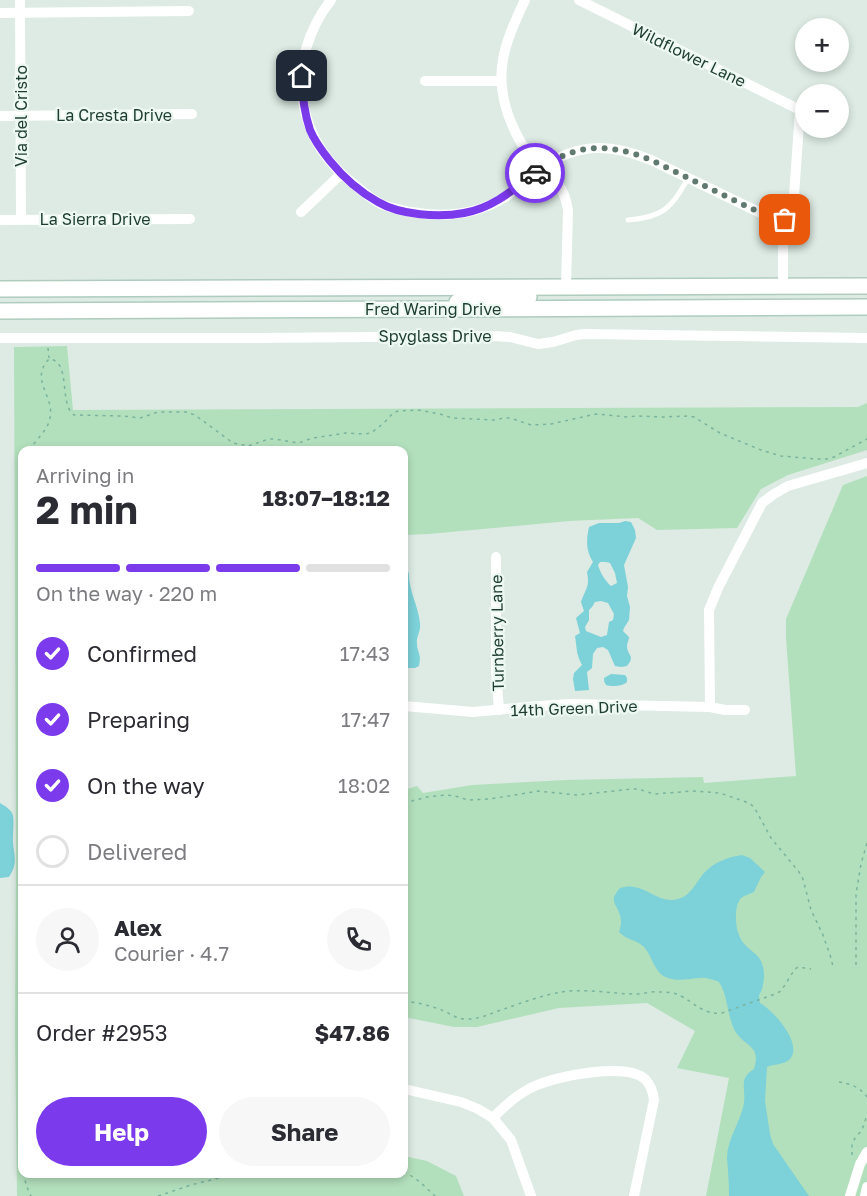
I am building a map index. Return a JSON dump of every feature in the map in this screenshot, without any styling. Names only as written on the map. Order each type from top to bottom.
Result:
[{"type":"main road","name":"Fred Waring Drive","points":[[0,289],[867,286]]},
{"type":"main road","points":[[422,309],[480,298],[559,297],[565,292],[566,287]]},
{"type":"main road","points":[[722,308],[763,297],[867,295]]},
{"type":"main road","name":"Fred Waring Drive","points":[[0,311],[867,307]]},
{"type":"street","name":"Via del Cristo","points":[[20,0],[21,219]]},
{"type":"street","points":[[331,0],[325,7],[304,54],[302,95],[311,132],[320,149],[341,174],[365,194],[380,203],[408,212],[429,215],[465,213],[505,197],[543,166],[569,153],[603,147],[634,153],[771,218],[784,220],[783,286]]},
{"type":"street","points":[[525,0],[513,24],[502,60],[500,81],[502,96],[508,116],[525,150],[559,183],[566,198],[568,210],[566,287]]},
{"type":"street","name":"Wildflower Lane","points":[[579,0],[800,110],[793,210],[789,218],[784,220]]},
{"type":"street","points":[[0,13],[189,11]]},
{"type":"street","points":[[424,81],[500,81]]},
{"type":"street","name":"La Cresta Drive","points":[[0,116],[192,114]]},
{"type":"street","points":[[301,212],[341,174]]},
{"type":"street","name":"La Sierra Drive","points":[[0,220],[190,219]]},
{"type":"street","name":"Spyglass Drive","points":[[0,338],[494,336],[510,337],[538,344],[585,334],[867,338]]},
{"type":"street","points":[[710,706],[709,610],[762,503],[788,486],[867,464]]},
{"type":"street","name":"Turnberry Lane","points":[[496,556],[496,671],[499,710]]},
{"type":"street","name":"14th Green Drive","points":[[408,706],[473,712],[570,704],[710,706],[725,710],[745,710]]},
{"type":"street","points":[[493,1118],[523,1092],[557,1078],[589,1072],[615,1072],[640,1076],[650,1086],[654,1100],[634,1196]]},
{"type":"street","points":[[408,1090],[461,1102],[493,1118],[511,1140],[531,1196]]},
{"type":"street","points":[[850,1196],[860,1164],[867,1152]]},
{"type":"street","points":[[865,1196],[867,1187]]},
{"type":"lane","points":[[628,220],[654,216],[666,209],[675,201],[688,178]]},
{"type":"path","points":[[33,446],[50,422],[50,406],[41,375],[49,359],[54,359],[59,363],[68,408],[74,415],[140,418],[158,412],[186,412],[233,443],[248,446],[269,439],[298,442],[346,433],[371,433],[393,413],[418,410],[453,418],[494,420],[510,418],[531,425],[551,424],[596,414],[627,417],[688,416],[694,417],[720,433],[761,450],[781,456],[817,459],[834,457],[867,440]]},
{"type":"path","points":[[408,802],[445,795],[468,800],[538,791],[577,795],[638,789],[654,794],[677,791],[713,792],[749,803],[757,811],[771,838],[803,879],[811,910],[823,935],[833,967]]},
{"type":"path","points":[[856,966],[857,887],[867,843]]},
{"type":"path","points":[[408,1001],[442,1010],[467,1020],[563,992],[636,994],[656,991],[681,995],[709,1013],[722,1013],[781,991],[798,967],[811,969]]},
{"type":"path","points":[[839,1082],[857,1087],[867,1097]]},
{"type":"path","points":[[851,1159],[852,1145],[862,1130],[867,1115]]},
{"type":"path","points":[[408,1174],[435,1196]]},
{"type":"path","points":[[25,1178],[31,1196]]},
{"type":"path","points":[[158,1196],[219,1178]]},
{"type":"green space","points":[[67,346],[73,410],[858,407],[867,403],[867,450],[788,475],[761,489],[737,528],[657,530],[638,518],[569,521],[408,535],[408,446],[18,446],[18,1178],[408,1178],[408,1157],[427,1161],[456,1176],[464,1196],[17,1196],[14,347]]},
{"type":"green space","points":[[867,476],[867,1196],[706,1196],[729,1078],[677,1068],[695,1031],[647,1003],[559,1008],[477,1027],[454,1027],[408,1018],[408,789],[417,786],[423,793],[472,785],[566,780],[703,777],[704,783],[796,776],[786,619],[843,485]]},
{"type":"water","points":[[631,522],[636,538],[624,565],[630,607],[629,620],[623,631],[629,637],[627,649],[631,660],[627,666],[615,666],[608,650],[603,647],[597,648],[593,654],[592,668],[587,672],[589,690],[575,691],[574,673],[582,665],[575,636],[580,633],[576,618],[584,611],[581,602],[588,584],[587,572],[593,562],[587,545],[589,527],[599,523]],"holes":[[[600,562],[610,563],[617,583],[611,586],[607,582],[599,568]],[[595,602],[608,603],[614,614],[613,620],[609,622],[607,635],[601,637],[586,631],[585,627],[589,620],[589,610]]]},
{"type":"water","points":[[408,571],[420,624],[417,646],[420,662],[415,668],[408,668]]},
{"type":"water","points":[[611,674],[625,675],[627,682],[617,686],[606,685],[604,678]]},
{"type":"water","points":[[0,803],[10,810],[13,816],[15,861],[9,877],[0,878]]},
{"type":"water","points":[[742,855],[750,858],[765,872],[754,892],[741,898],[737,906],[738,931],[742,941],[762,962],[764,978],[759,995],[760,1003],[779,1020],[793,1046],[793,1054],[789,1060],[767,1067],[765,1101],[770,1134],[773,1144],[809,1196],[729,1196],[728,1151],[744,1103],[744,1080],[754,1069],[756,1055],[754,1050],[734,1029],[719,982],[706,978],[677,980],[663,976],[643,946],[619,932],[621,920],[614,897],[620,888],[640,888],[666,900],[678,899],[690,892],[712,866]]},
{"type":"way so far","points":[[535,173],[543,166],[569,153],[587,148],[615,149],[651,160],[771,218],[778,221],[785,220]]},
{"type":"route","points":[[302,76],[305,113],[320,149],[341,174],[380,203],[395,209],[429,215],[465,213],[505,197],[535,173]]}]
